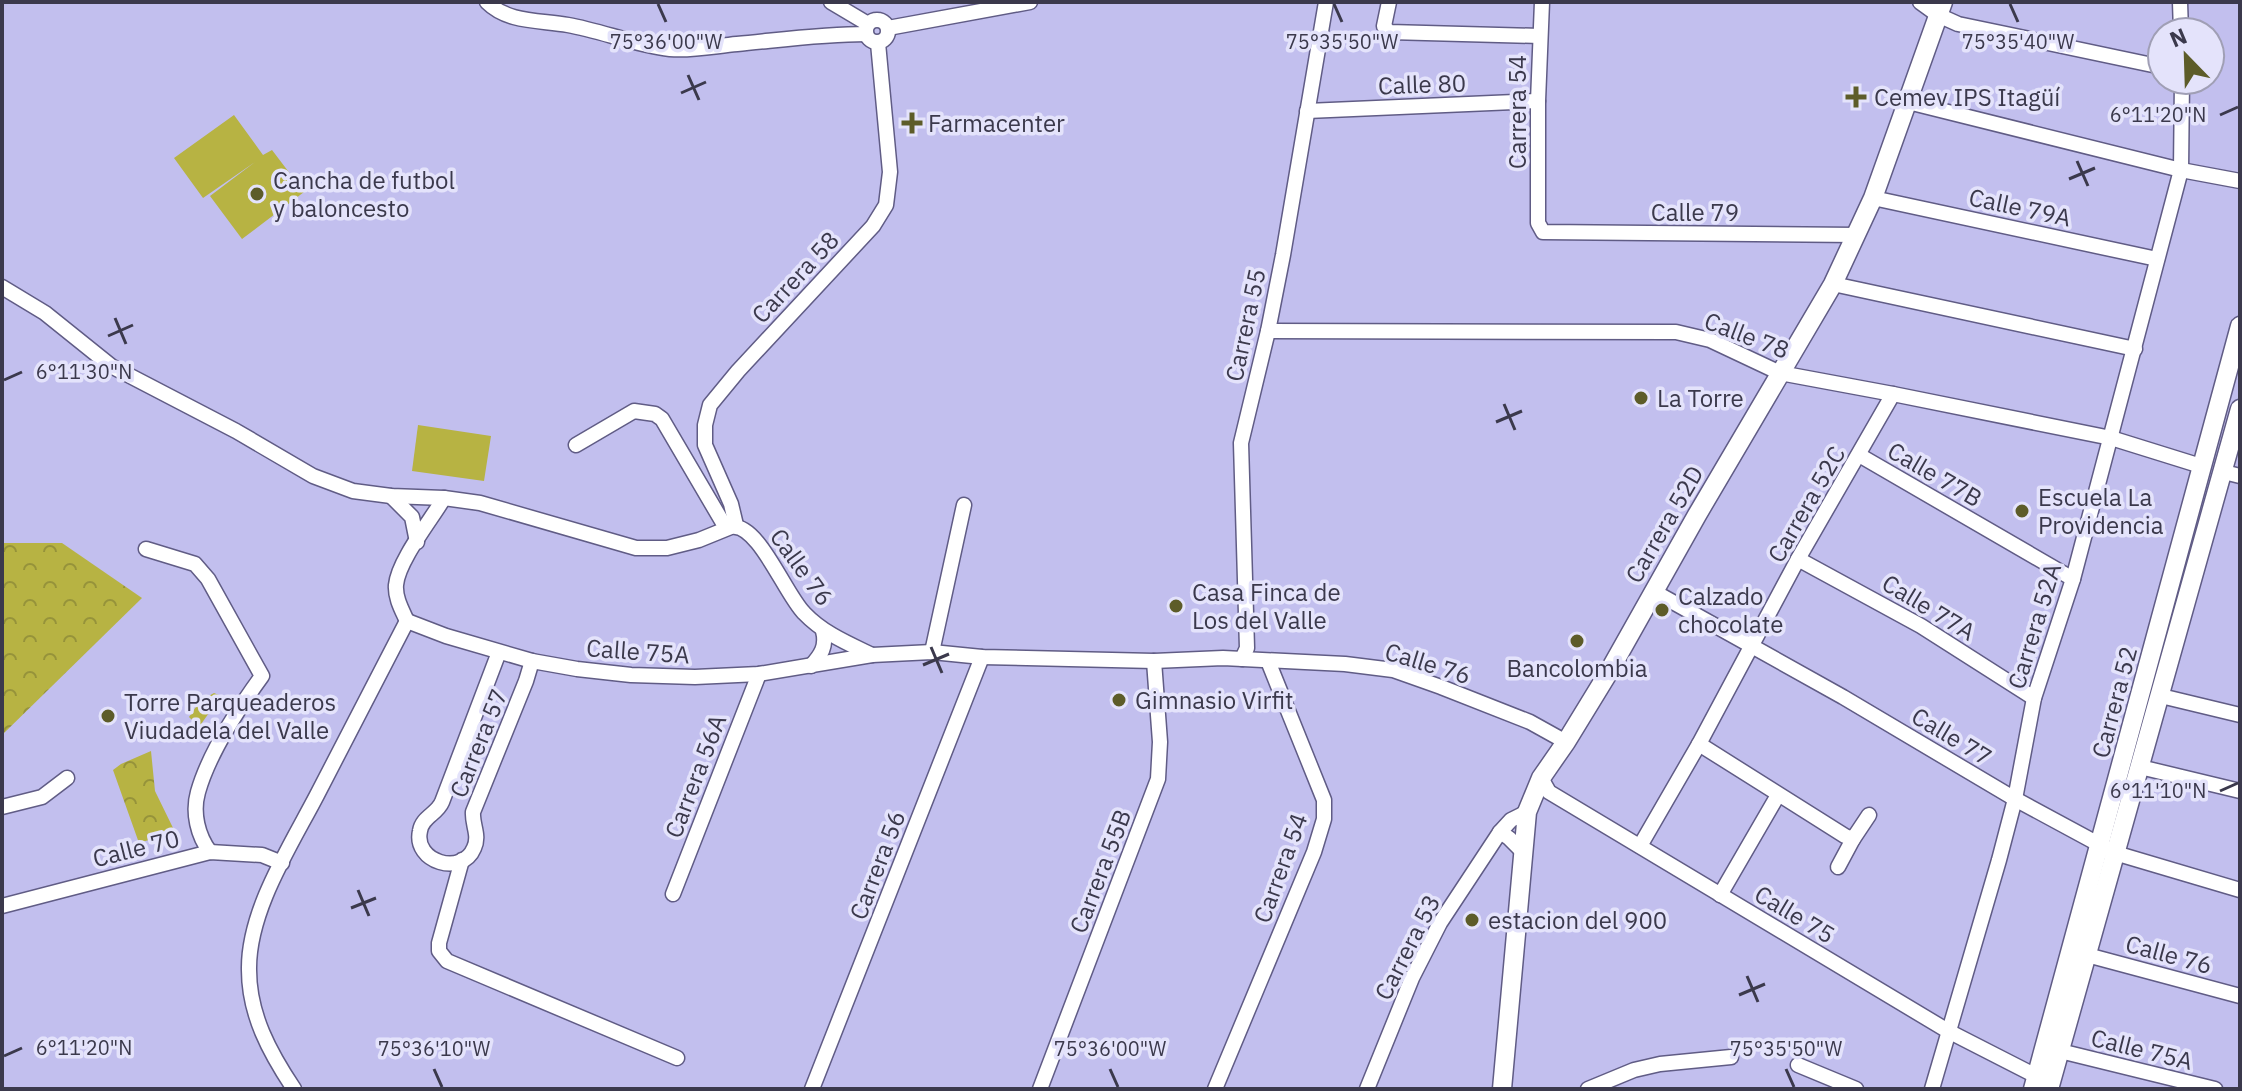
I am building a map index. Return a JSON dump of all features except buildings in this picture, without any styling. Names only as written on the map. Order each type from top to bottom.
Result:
[{"type":"main road","name":"Carrera 52D","points":[[1502,1089],[1527,812],[1541,778],[1607,675],[1833,284],[1873,198],[1941,8]]},
{"type":"main road","name":"Carrera 52","points":[[2039,1085],[2060,1051],[2087,955],[2108,849],[2201,466],[2240,326]]},
{"type":"main road","name":"Carrera 52","points":[[2039,1085],[2108,849],[2140,767],[2232,474],[2240,409]]},
{"type":"street","points":[[487,2],[498,11],[516,18],[572,25],[671,49],[836,34],[870,34]]},
{"type":"street","points":[[831,2],[870,34]]},
{"type":"street","points":[[870,34],[877,20],[888,28],[1027,2]]},
{"type":"street","name":"Carrera 55","points":[[1242,659],[1247,648],[1241,443],[1283,255],[1326,2]]},
{"type":"street","points":[[1389,2],[1384,26],[1389,32],[1540,36]]},
{"type":"street","name":"Carrera 54","points":[[1538,223],[1542,2]]},
{"type":"street","points":[[1920,2],[1941,8],[1958,24],[2146,64]]},
{"type":"street","name":"Carrera 58","points":[[731,527],[731,504],[705,445],[705,425],[710,405],[873,226],[886,205],[890,172],[870,34]]},
{"type":"street","name":"Carrera 52A","points":[[1932,1089],[1999,860],[2015,799],[2034,698],[2073,579],[2181,170],[2182,96]]},
{"type":"street","name":"Calle 80","points":[[1307,111],[1538,101]]},
{"type":"street","points":[[1908,102],[2181,170],[2240,181]]},
{"type":"street","name":"Calle 79A","points":[[1873,198],[2157,259]]},
{"type":"street","name":"Calle 79","points":[[1538,223],[1548,233],[1857,235]]},
{"type":"street","points":[[1833,284],[2135,349]]},
{"type":"street","points":[[2,287],[45,313],[111,366],[236,431],[313,476],[353,491],[480,503],[636,548],[667,548],[731,527],[662,419],[655,414],[634,411],[576,445]]},
{"type":"street","name":"Calle 78","points":[[1268,331],[1676,332],[1710,340],[1780,373],[2111,438],[2201,466]]},
{"type":"street","name":"Carrera 52C","points":[[1640,846],[1893,394]]},
{"type":"street","name":"Calle 77B","points":[[1859,455],[2073,579]]},
{"type":"street","points":[[391,496],[412,517],[413,548]]},
{"type":"street","points":[[294,1089],[275,1060],[253,1006],[249,971],[254,928],[282,863],[407,621],[396,587],[400,570],[444,498]]},
{"type":"street","points":[[932,652],[964,505]]},
{"type":"street","name":"Calle 76","points":[[731,527],[744,528],[763,548],[789,595],[823,631],[872,655],[932,652],[982,657],[1154,661],[1242,659],[1345,664],[1393,670],[1530,722],[1566,742]]},
{"type":"street","points":[[146,549],[195,564],[208,579],[262,676],[231,722],[197,794],[196,814],[201,839],[210,852]]},
{"type":"street","name":"Calle 77A","points":[[1798,559],[1921,626],[2034,698]]},
{"type":"street","name":"Calle 77","points":[[1653,591],[2108,849],[2240,890]]},
{"type":"street","name":"Calle 75A","points":[[407,621],[446,636],[532,661],[631,675],[695,677],[759,674],[872,655]]},
{"type":"street","points":[[811,666],[823,650],[823,631]]},
{"type":"street","name":"Carrera 57","points":[[499,652],[442,802],[424,821],[419,833],[420,845],[428,857],[444,863],[470,856],[475,847],[477,834],[473,812],[532,661]]},
{"type":"street","name":"Carrera 56","points":[[812,1089],[982,657]]},
{"type":"street","name":"Carrera 55B","points":[[1040,1089],[1158,779],[1160,742],[1154,661]]},
{"type":"street","name":"Carrera 54","points":[[1215,1089],[1314,852],[1324,819],[1324,800],[1268,661]]},
{"type":"street","name":"Carrera 56A","points":[[673,894],[759,674]]},
{"type":"street","points":[[2161,696],[2240,715]]},
{"type":"street","points":[[1699,744],[1853,839]]},
{"type":"street","points":[[2140,767],[2240,791]]},
{"type":"street","points":[[2,807],[42,797],[67,778]]},
{"type":"street","name":"Calle 75","points":[[1541,778],[1549,792],[2039,1085]]},
{"type":"street","points":[[1720,895],[1778,795]]},
{"type":"street","name":"Carrera 53","points":[[1367,1089],[1412,978],[1440,923],[1500,832],[1511,820],[1527,812]]},
{"type":"street","points":[[1838,867],[1869,815]]},
{"type":"street","points":[[1500,832],[1523,852]]},
{"type":"street","name":"Calle 70","points":[[2,906],[210,852],[262,855],[282,863]]},
{"type":"street","points":[[462,860],[439,943],[439,951],[447,961],[677,1058]]},
{"type":"street","name":"Calle 76","points":[[2087,955],[2240,996]]},
{"type":"street","name":"Calle 75A","points":[[2060,1051],[2215,1089]]},
{"type":"street","points":[[1595,1087],[1634,1070],[1660,1064],[1731,1057]]},
{"type":"street","points":[[1798,1065],[1832,1084],[1856,1089]]},
{"type":"green space","points":[[234,115],[263,155],[272,150],[304,192],[242,239],[210,196],[255,162],[203,198],[174,158]]},
{"type":"green space","points":[[418,425],[491,436],[484,481],[412,471]]},
{"type":"green space","points":[[2,543],[62,543],[142,598],[2,735]]},
{"type":"green space","points":[[214,693],[221,696],[199,727],[189,717],[200,701]]},
{"type":"green space","points":[[151,751],[155,791],[175,832],[139,843],[113,770]]},
{"type":"place","name":"Cemev IPS Itagüí","points":[[1856,97]]},
{"type":"place","name":"Farmacenter","points":[[912,123]]},
{"type":"place","name":"Cancha de futbol y baloncesto","points":[[257,194]]},
{"type":"place","name":"La Torre","points":[[1641,398]]},
{"type":"place","name":"Escuela La Providencia","points":[[2022,511]]},
{"type":"place","name":"Casa Finca de Los del Valle","points":[[1176,606]]},
{"type":"place","name":"Calzado chocolate","points":[[1662,610]]},
{"type":"place","name":"Bancolombia","points":[[1577,641]]},
{"type":"place","name":"Gimnasio Virfit","points":[[1119,700]]},
{"type":"place","name":"Torre Parqueaderos Viudadela del Valle","points":[[108,716]]},
{"type":"place","name":"estacion del 900","points":[[1472,920]]}]
